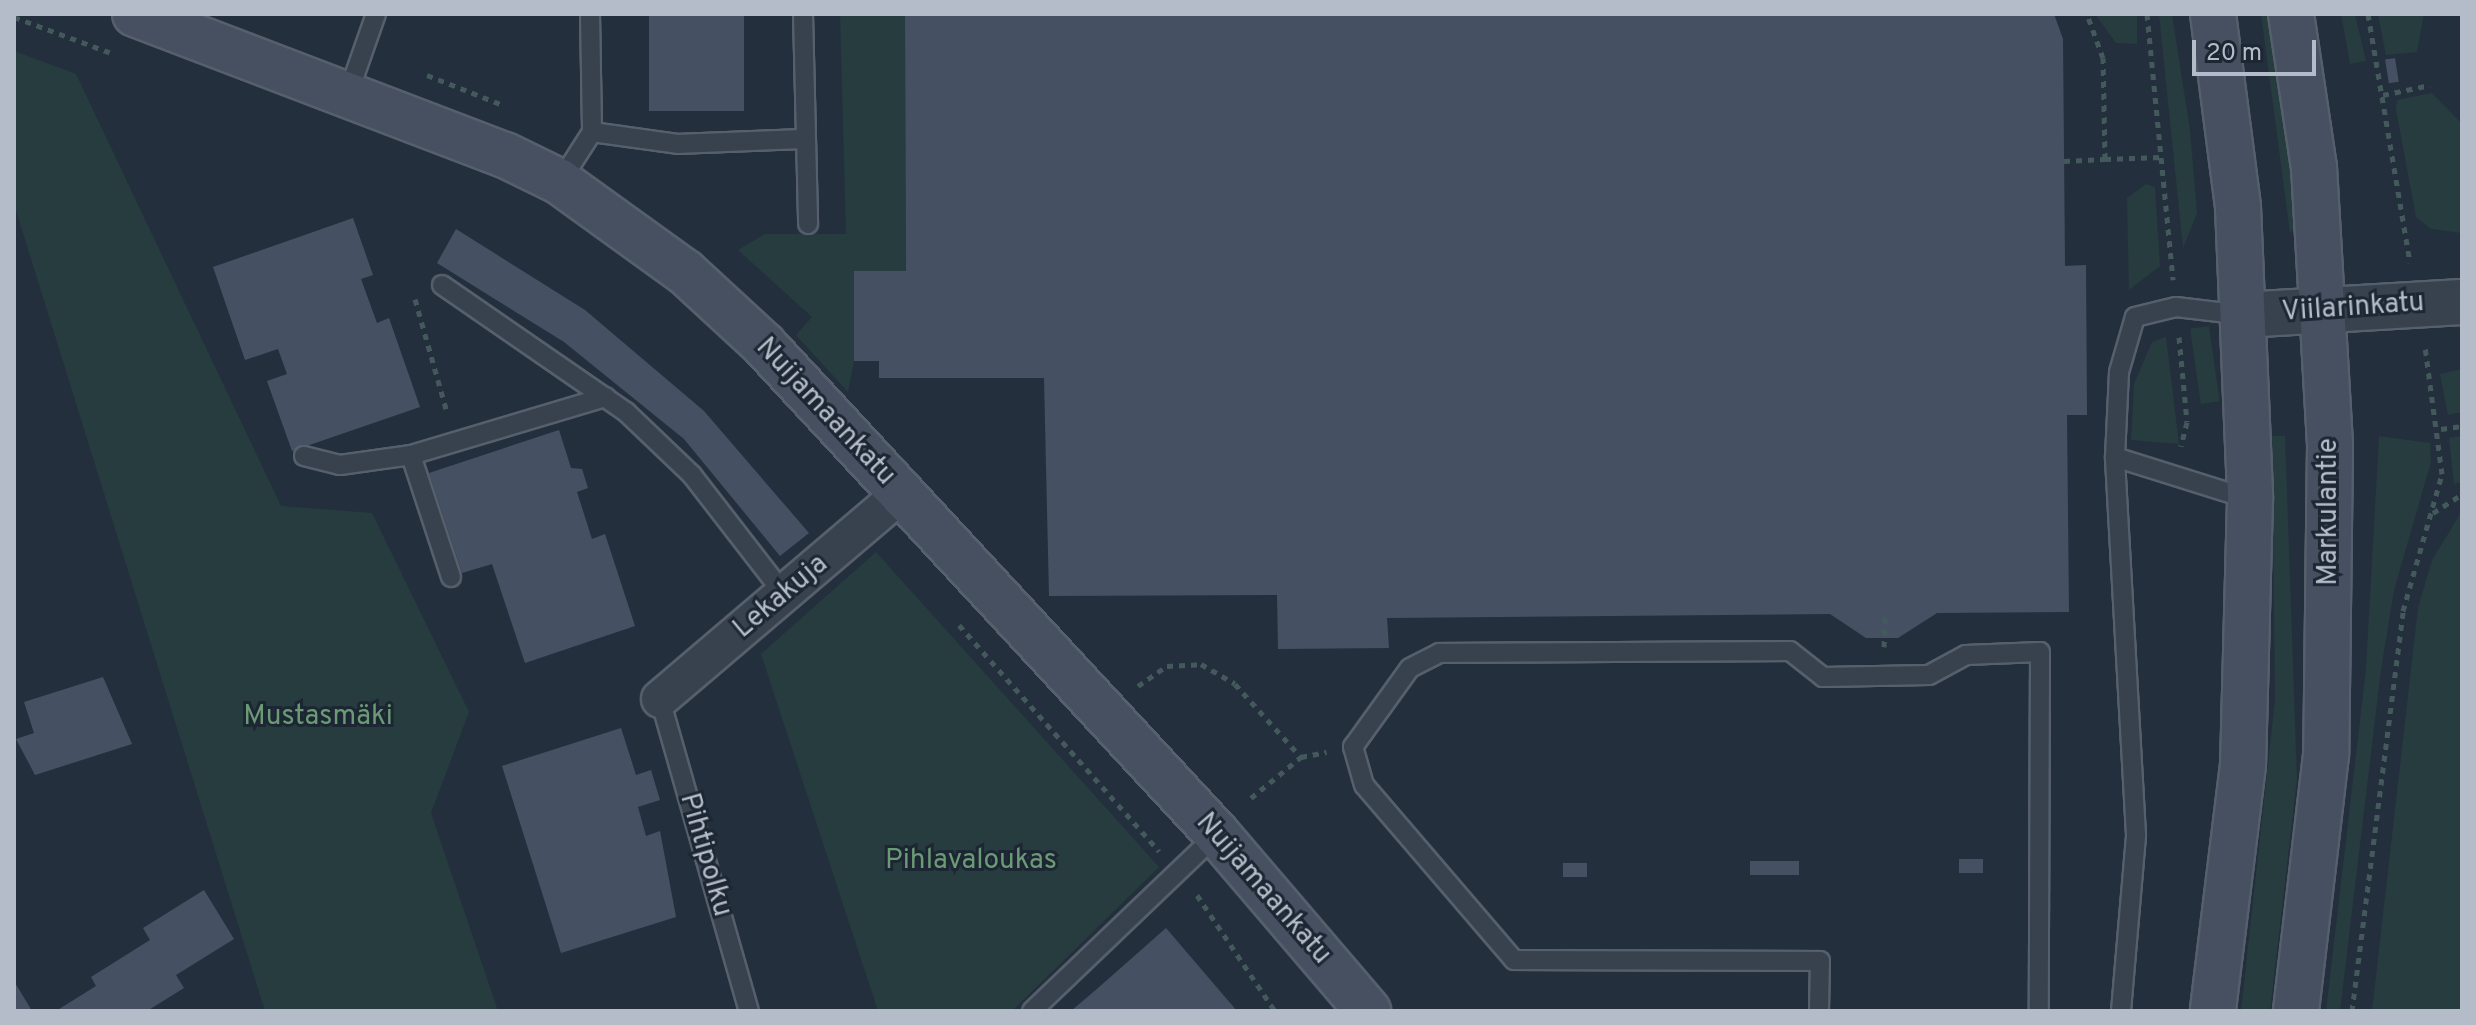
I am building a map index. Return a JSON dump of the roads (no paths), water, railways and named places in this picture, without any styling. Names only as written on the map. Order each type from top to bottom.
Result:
[{"type":"main road","name":"Nuijamaankatu","points":[[135,14],[179,22],[560,182],[722,304],[1217,834],[1368,1011]]},
{"type":"main road","points":[[2213,14],[2238,207],[2250,499],[2243,765],[2213,1011]]},
{"type":"main road","name":"Markulantie","points":[[2291,14],[2327,311],[2326,755],[2296,1011]]},
{"type":"street","name":"Viilarinkatu","points":[[2243,315],[2462,302]]},
{"type":"street","name":"Lekakuja","points":[[660,699],[901,494]]},
{"type":"lane","points":[[349,91],[376,14]]},
{"type":"lane","points":[[560,182],[592,132],[590,14]]},
{"type":"lane","points":[[803,14],[808,224]]},
{"type":"lane","points":[[592,132],[679,144],[806,139]]},
{"type":"lane","points":[[442,285],[606,397],[692,475],[784,594]]},
{"type":"lane","points":[[2121,1011],[2136,835],[2115,457],[2119,372],[2135,317],[2176,307],[2243,315]]},
{"type":"lane","points":[[304,456],[340,465],[411,455],[606,397]]},
{"type":"lane","points":[[411,455],[451,577]]},
{"type":"lane","points":[[2115,457],[2174,472],[2250,499]]},
{"type":"lane","points":[[1819,1011],[1820,961],[1514,960],[1364,785],[1353,747],[1410,668],[1439,653],[1790,651],[1823,677],[1929,675],[1966,655],[2040,652],[2039,1011]]},
{"type":"lane","name":"Pihtipolku","points":[[660,699],[749,1011]]},
{"type":"lane","points":[[1032,1011],[1217,834]]},
{"type":"park label","name":"Mustasmäki","points":[[318,717]]},
{"type":"park label","name":"Pihlavaloukas","points":[[971,861]]}]
